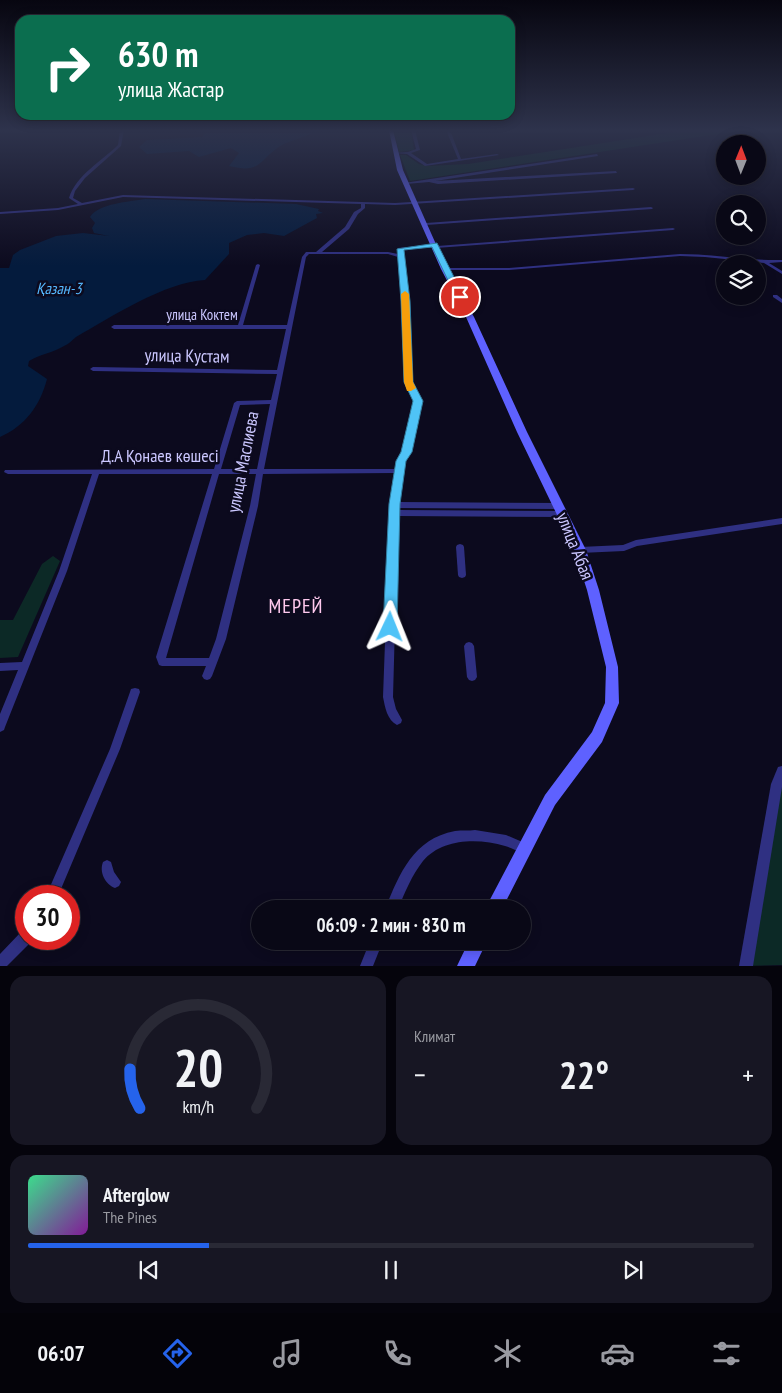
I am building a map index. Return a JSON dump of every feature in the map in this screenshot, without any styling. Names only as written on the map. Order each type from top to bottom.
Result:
[{"type":"main road","name":"улица Абая","points":[[403,175],[444,269],[470,316],[522,432],[580,550],[593,590],[612,667],[612,703],[597,737],[568,778],[558,787],[523,848],[497,900]]},
{"type":"main road","points":[[466,966],[474,950]]},
{"type":"street","points":[[81,204],[71,198],[72,191],[87,175]]},
{"type":"street","points":[[406,183],[467,175]]},
{"type":"street","points":[[429,181],[438,183],[566,175]]},
{"type":"street","points":[[0,213],[58,209],[111,197],[140,196],[416,204],[633,189]]},
{"type":"street","points":[[317,253],[349,226],[356,213],[363,208],[363,203]]},
{"type":"street","points":[[426,224],[651,208]]},
{"type":"street","points":[[397,720],[391,710],[388,697],[394,504],[398,476],[401,471],[401,461],[406,452],[418,401],[409,382],[402,256],[400,249],[403,247],[673,229]]},
{"type":"street","name":"улица Маслиева","points":[[207,676],[213,662],[254,506],[296,288],[304,256],[308,253],[317,253]]},
{"type":"street","points":[[317,253],[388,253],[402,256]]},
{"type":"street","points":[[444,269],[509,268],[680,255],[716,258]]},
{"type":"street","points":[[766,263],[782,261]]},
{"type":"street","points":[[766,264],[782,273]]},
{"type":"street","points":[[240,327],[258,265]]},
{"type":"street","points":[[775,296],[782,301]]},
{"type":"street","name":"улица Коктем","points":[[114,327],[290,327]]},
{"type":"street","name":"улица Кустам","points":[[93,370],[281,372]]},
{"type":"street","points":[[213,662],[162,662],[161,657],[237,403],[275,402]]},
{"type":"street","name":"Д.А Қонаев көшесі","points":[[8,472],[401,471]]},
{"type":"street","points":[[0,727],[63,571],[96,472]]},
{"type":"street","points":[[394,504],[561,510]]},
{"type":"street","points":[[394,514],[561,510]]},
{"type":"street","points":[[580,550],[624,548],[636,543],[782,521]]},
{"type":"street","points":[[460,547],[462,575]]},
{"type":"street","points":[[469,646],[472,677]]},
{"type":"street","points":[[0,667],[25,666]]},
{"type":"street","points":[[57,885],[115,749],[135,692]]},
{"type":"street","points":[[746,966],[777,784],[782,771]]},
{"type":"street","points":[[395,900],[405,878],[421,854],[437,842],[457,836],[495,837],[523,848]]},
{"type":"street","points":[[107,866],[109,875],[115,882]]},
{"type":"street","points":[[0,963],[15,948]]},
{"type":"street","points":[[366,966],[373,950]]},
{"type":"green space","points":[[408,175],[449,175],[410,181]]},
{"type":"green space","points":[[53,556],[60,561],[18,657],[0,658],[0,620],[13,620],[42,564]]},
{"type":"green space","points":[[782,777],[782,965],[742,966]]},
{"type":"water","name":"Қазан-3","points":[[145,199],[296,204],[319,209],[318,211],[323,213],[316,214],[317,218],[284,236],[264,233],[247,235],[229,243],[229,254],[205,280],[189,282],[156,294],[105,320],[60,348],[29,361],[28,366],[47,379],[44,389],[36,406],[24,421],[0,437],[0,268],[9,268],[13,255],[20,250],[56,236],[83,233],[109,236],[94,233],[92,228],[95,223],[90,217],[94,212],[107,206]]},
{"type":"slow traffic","points":[[405,294],[409,382],[411,388]]},
{"type":"district","name":"МЕРЕЙ","points":[[296,606]]},
{"type":"route","points":[[390,627],[394,504],[398,476],[401,471],[401,461],[406,452],[418,401],[410,388],[409,382],[406,301],[400,249],[403,247],[434,245],[444,269],[460,297]]}]
